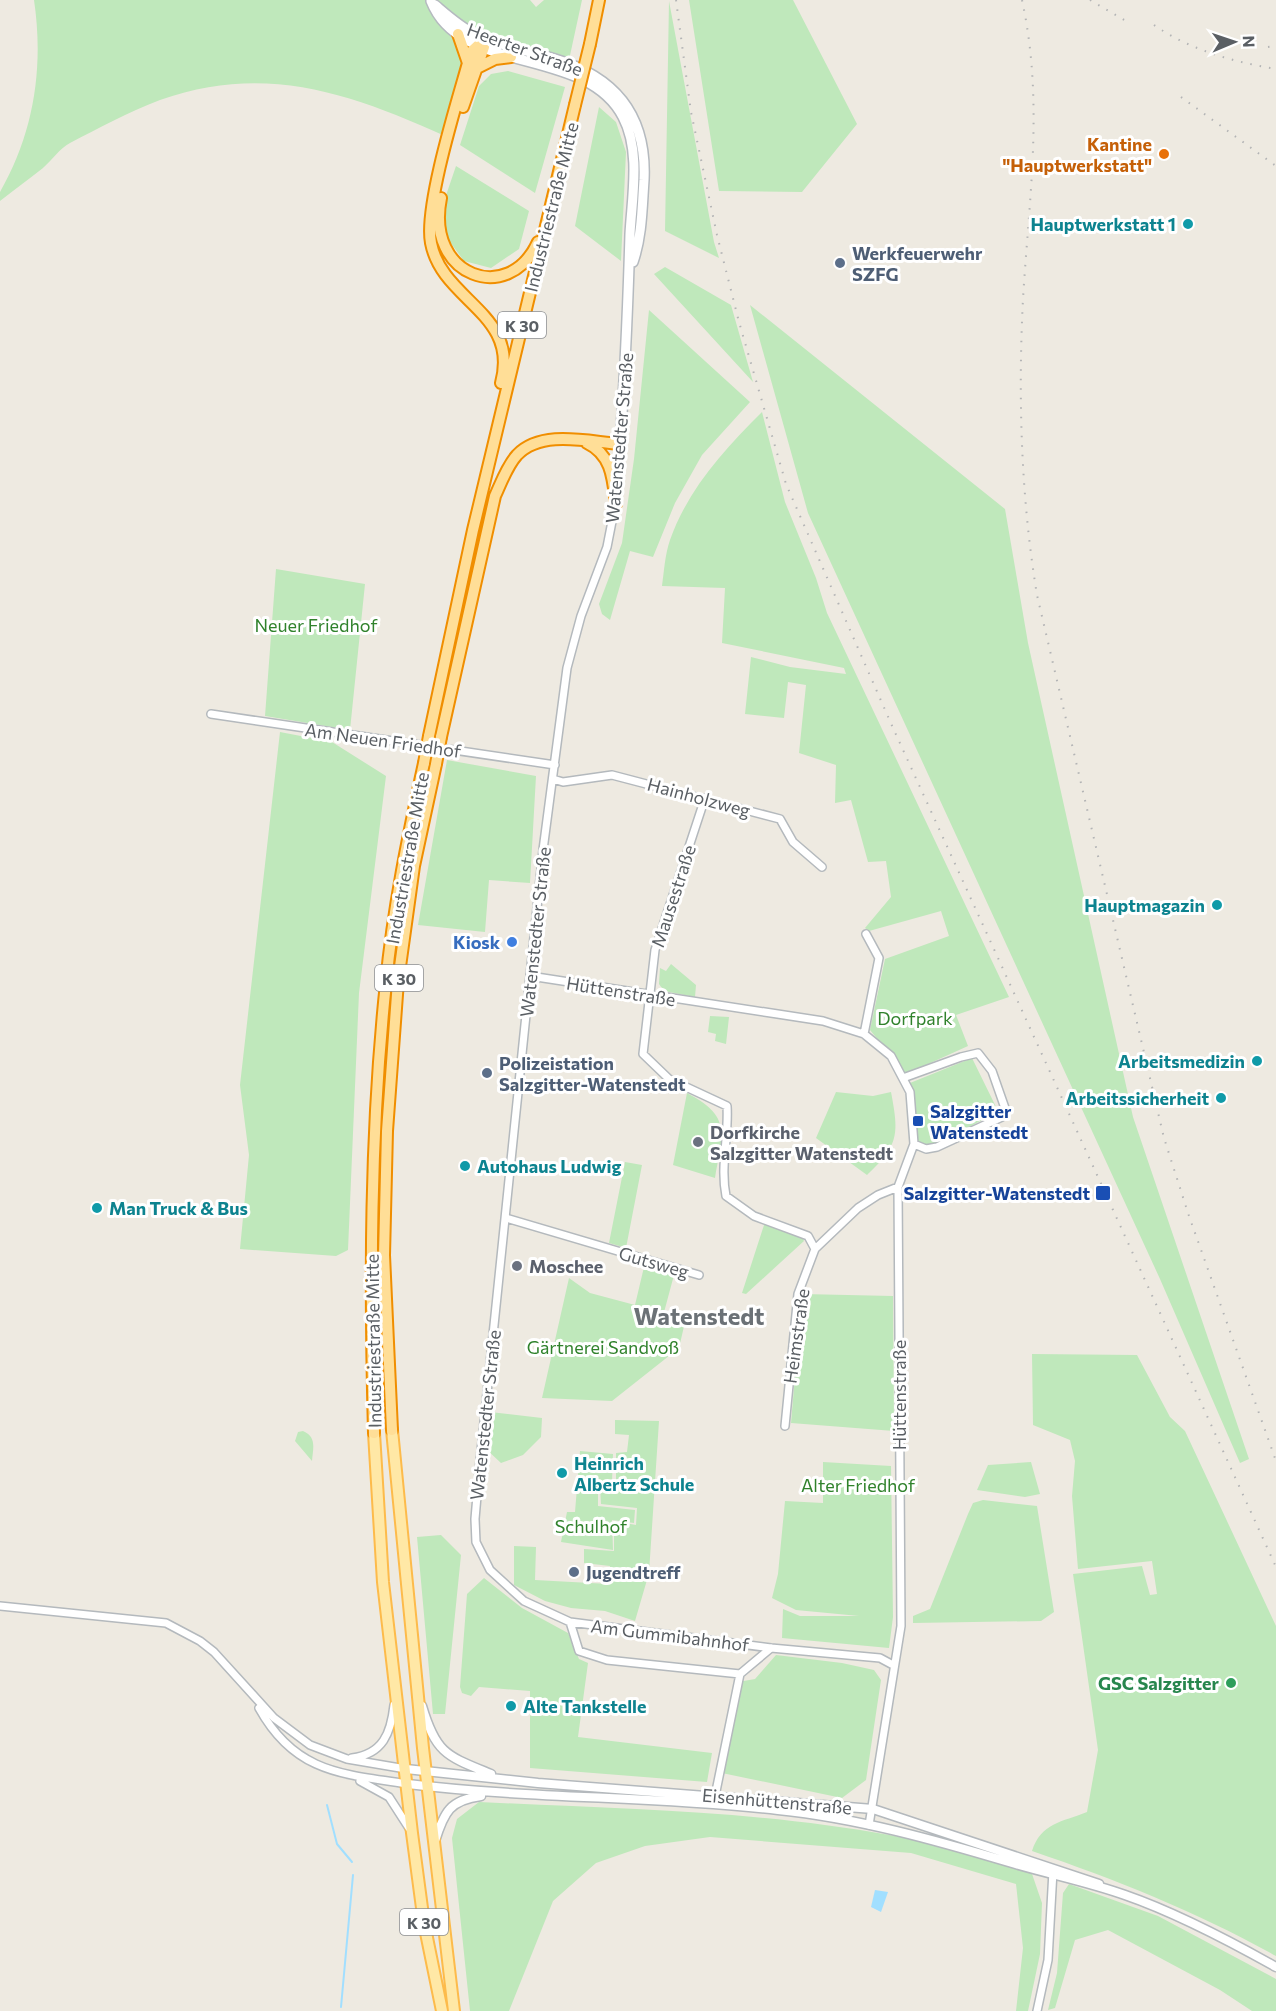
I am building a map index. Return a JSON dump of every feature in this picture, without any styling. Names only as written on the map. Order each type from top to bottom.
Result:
[{"type":"highway","name":"Industriestraße Mitte","points":[[374,1433],[371,1289],[375,1134],[385,994],[402,865],[497,431],[599,0]]},
{"type":"highway","points":[[458,34],[473,65]]},
{"type":"highway","points":[[482,43],[473,65],[432,209],[431,243],[446,275],[487,319],[503,346],[504,363],[497,402],[497,431]]},
{"type":"highway","points":[[473,65],[495,58],[511,57]]},
{"type":"highway","points":[[449,148],[440,206],[439,229],[445,250],[459,266],[484,276],[511,270],[534,251],[548,219]]},
{"type":"highway","name":"Industriestraße Mitte","points":[[392,1430],[384,1255],[388,1120],[398,981],[414,866],[495,496],[518,454],[542,441],[558,439],[584,442]]},
{"type":"highway","points":[[584,442],[620,444]]},
{"type":"highway","points":[[584,442],[601,452],[608,461],[616,504]]},
{"type":"main road","name":"Heerter Straße","points":[[430,1],[438,17],[458,34],[511,57],[561,70],[586,81],[610,98],[622,113],[633,150],[629,297]]},
{"type":"main road","name":"Heerter Straße","points":[[430,1],[482,43],[579,67],[604,81],[626,104],[637,127],[644,167],[639,245],[631,270]]},
{"type":"main road","name":"Watenstedter Straße","points":[[620,444],[629,297]]},
{"type":"main road","name":"Industriestraße Mitte","points":[[392,1430],[426,1771]]},
{"type":"main road","name":"Industriestraße Mitte","points":[[374,1433],[379,1535],[406,1769]]},
{"type":"main road","name":"K 30","points":[[406,1769],[424,1923],[442,2011]]},
{"type":"main road","name":"K 30","points":[[426,1771],[454,2011]]},
{"type":"street","name":"Watenstedter Straße","points":[[490,1570],[476,1542],[475,1519],[530,976],[567,668],[581,616],[607,547],[616,504],[620,444]]},
{"type":"street","name":"Am Neuen Friedhof","points":[[211,714],[555,765]]},
{"type":"street","name":"Hainholzweg","points":[[554,779],[563,782],[612,775],[780,819],[793,842],[822,867]]},
{"type":"street","name":"Mausestraße","points":[[705,798],[655,950],[643,1054],[669,1078],[727,1106],[729,1128],[723,1180],[726,1196],[754,1216],[808,1236],[815,1249]]},
{"type":"street","points":[[864,1034],[879,958],[866,934]]},
{"type":"street","name":"Hüttenstraße","points":[[530,976],[824,1021],[864,1034],[891,1056],[910,1092],[915,1144],[898,1187],[901,1626],[869,1825]]},
{"type":"street","points":[[903,1078],[961,1056],[978,1053],[992,1071],[1006,1111],[1002,1117],[937,1147],[926,1149],[915,1144]]},
{"type":"street","points":[[815,1249],[858,1208],[878,1194],[898,1187]]},
{"type":"street","name":"Gutsweg","points":[[506,1218],[699,1275]]},
{"type":"street","name":"Heimstraße","points":[[785,1426],[798,1294],[815,1249]]},
{"type":"street","name":"Am Gummibahnhof","points":[[490,1570],[525,1601],[570,1622],[771,1648],[880,1658],[893,1665]]},
{"type":"street","points":[[0,1606],[166,1623],[214,1652],[255,1700],[284,1744],[316,1765],[356,1778],[408,1784]]},
{"type":"street","name":"Am Gummibahnhof","points":[[570,1622],[579,1652],[607,1660],[740,1674]]},
{"type":"street","name":"Am Gummibahnhof","points":[[715,1800],[740,1674],[771,1648]]},
{"type":"street","points":[[347,1759],[373,1752],[389,1735],[396,1685]]},
{"type":"street","points":[[417,1689],[429,1727],[440,1747],[461,1762],[500,1778]]},
{"type":"street","points":[[255,1700],[298,1738],[328,1754],[406,1769]]},
{"type":"street","name":"Eisenhüttenstraße","points":[[406,1769],[715,1800],[780,1810],[869,1825],[1053,1871]]},
{"type":"street","points":[[356,1778],[389,1797],[401,1812],[412,1833]]},
{"type":"street","name":"Eisenhüttenstraße","points":[[408,1784],[498,1793],[715,1800],[873,1809],[1116,1892],[1206,1931],[1276,1967]]},
{"type":"street","points":[[434,1844],[444,1816],[454,1804],[466,1798],[498,1793]]},
{"type":"street","points":[[1036,2011],[1048,1960],[1053,1871]]},
{"type":"green space","points":[[34,0],[530,0],[536,7],[544,0],[582,0],[569,60],[484,36],[445,136],[375,107],[306,88],[271,84],[235,84],[198,89],[148,105],[66,145],[43,168],[0,201],[0,192],[21,147],[34,99],[38,50]]},
{"type":"green space","points":[[689,0],[793,0],[857,124],[802,192],[719,191]]},
{"type":"green space","points":[[669,1],[714,242],[719,258],[665,231]]},
{"type":"green space","points":[[508,71],[565,87],[535,193],[460,145],[479,86],[491,74]]},
{"type":"green space","points":[[599,107],[616,122],[626,152],[621,261],[575,226]]},
{"type":"green space","points":[[456,166],[529,211],[519,249],[491,268],[464,261],[447,238],[440,213]]},
{"type":"green space","points":[[665,267],[731,305],[753,382],[654,274]]},
{"type":"green space","points":[[750,305],[1005,509],[1028,643],[1133,1117],[1249,1459],[1240,1463],[1160,1279],[808,513]]},
{"type":"green space","points":[[649,310],[750,402],[702,455],[675,503],[653,557],[630,551],[610,620],[602,614],[599,604],[622,543],[634,459]]},
{"type":"green space","name":"Dorfpark","points":[[762,412],[785,502],[816,578],[827,613],[1009,997],[956,1015],[968,1046],[906,1074],[870,1030],[885,959],[949,936],[941,911],[869,931],[865,928],[891,897],[886,861],[868,862],[851,800],[835,803],[836,765],[799,753],[806,685],[788,682],[784,718],[745,714],[751,657],[790,667],[846,674],[844,668],[722,643],[725,588],[662,586],[668,545],[687,504],[708,471]]},
{"type":"green space","name":"Neuer Friedhof","points":[[276,569],[365,584],[350,730],[265,716]]},
{"type":"green space","points":[[280,732],[332,742],[386,776],[359,993],[348,1250],[336,1256],[240,1249],[249,1155],[240,1085]]},
{"type":"green space","points":[[447,760],[536,776],[530,883],[489,880],[485,932],[418,925]]},
{"type":"green space","points":[[671,964],[696,985],[695,997],[664,991],[659,984],[660,968],[666,971]]},
{"type":"green space","points":[[710,1016],[729,1017],[726,1044],[715,1041],[716,1034],[708,1032]]},
{"type":"green space","points":[[972,1058],[998,1111],[937,1145],[927,1147],[917,1143],[910,1083]]},
{"type":"green space","points":[[836,1092],[873,1096],[891,1092],[895,1118],[894,1138],[891,1147],[878,1165],[867,1175],[816,1138]]},
{"type":"green space","points":[[687,1093],[712,1110],[721,1128],[715,1178],[673,1165]]},
{"type":"green space","points":[[625,1162],[642,1165],[626,1248],[609,1243]]},
{"type":"green space","points":[[765,1222],[801,1236],[804,1241],[746,1294],[742,1293]]},
{"type":"green space","name":"Gärtnerei Sandvoß","points":[[644,1267],[674,1275],[663,1316],[685,1322],[679,1348],[612,1401],[542,1398],[569,1278],[590,1293],[635,1305]]},
{"type":"green space","points":[[802,1294],[893,1296],[894,1431],[791,1423]]},
{"type":"green space","points":[[1032,1354],[1137,1355],[1170,1417],[1185,1431],[1276,1626],[1276,1956],[1216,1925],[1156,1898],[1032,1851],[1041,1834],[1047,1829],[1061,1821],[1087,1812],[1098,1750],[1073,1574],[1142,1566],[1150,1595],[1157,1594],[1152,1561],[1078,1569],[1072,1496],[1075,1461],[1070,1440],[1033,1425]]},
{"type":"green space","points":[[490,1412],[542,1418],[541,1437],[523,1455],[501,1463],[486,1449]]},
{"type":"green space","points":[[615,1420],[659,1421],[649,1573],[635,1621],[605,1611],[571,1608],[545,1601],[514,1585],[514,1546],[536,1547],[535,1580],[609,1584],[610,1566],[584,1563],[584,1549],[614,1551],[614,1521],[636,1525],[637,1508],[601,1504],[600,1487],[616,1483],[616,1453],[627,1452],[629,1435],[615,1434]]},
{"type":"green space","points":[[303,1431],[312,1440],[312,1461],[295,1441],[298,1432]]},
{"type":"green space","name":"Schulhof","points":[[580,1451],[613,1454],[612,1482],[598,1485],[598,1506],[635,1510],[634,1523],[612,1520],[613,1550],[561,1542],[567,1512],[575,1512]]},
{"type":"green space","name":"Alter Friedhof","points":[[823,1462],[891,1466],[893,1617],[889,1648],[782,1638],[783,1609],[800,1616],[859,1616],[796,1610],[772,1598],[778,1574],[785,1501],[823,1503]]},
{"type":"green space","points":[[1031,1462],[1040,1494],[1025,1497],[977,1490],[988,1465]]},
{"type":"green space","points":[[983,1500],[1037,1506],[1054,1612],[1041,1621],[913,1623],[913,1616],[930,1609],[973,1503]]},
{"type":"green space","points":[[441,1535],[461,1555],[445,1714],[433,1714],[417,1537]]},
{"type":"green space","points":[[484,1578],[522,1608],[568,1633],[579,1659],[588,1663],[578,1737],[712,1753],[707,1782],[530,1768],[530,1691],[479,1687],[471,1696],[462,1693],[460,1687],[467,1594]]},
{"type":"green space","points":[[776,1655],[842,1663],[874,1670],[881,1680],[866,1780],[842,1798],[717,1772],[738,1682],[755,1679]]},
{"type":"green space","points":[[479,1802],[688,1812],[827,1825],[895,1836],[964,1851],[1031,1871],[1042,1903],[1040,1954],[1028,2011],[1016,2011],[1023,1948],[1016,1884],[911,1853],[710,1837],[645,1846],[596,1863],[553,1901],[509,2011],[470,2011],[452,1838],[457,1819]]},
{"type":"green space","points":[[1069,1884],[1158,1916],[1276,1979],[1276,2011],[1252,2011],[1220,1990],[1108,1930],[1075,1940],[1055,2008],[1048,2010],[1057,1973],[1063,1893]]},
{"type":"water","points":[[875,1890],[888,1892],[881,1912],[871,1907]]},
{"type":"waterway","points":[[327,1805],[337,1844],[352,1862]]},
{"type":"waterway","points":[[341,2007],[353,1875]]},
{"type":"railway","points":[[676,0],[691,112],[717,235],[739,322],[786,484],[893,728],[1276,1567]]},
{"type":"railway","points":[[1022,0],[1029,38],[1034,112],[1023,299],[1021,410],[1027,522],[1037,595],[1164,1138],[1189,1216],[1276,1461]]},
{"type":"railway","points":[[1090,0],[1131,24]]},
{"type":"railway","points":[[1154,25],[1182,41],[1213,54],[1276,69]]},
{"type":"railway","points":[[1268,47],[1276,46]]},
{"type":"railway","points":[[1181,97],[1276,166]]},
{"type":"place","name":"Kantine \"Hauptwerkstatt\"","points":[[1164,154]]},
{"type":"place","name":"Hauptwerkstatt 1","points":[[1188,224]]},
{"type":"place","name":"Werkfeuerwehr SZFG","points":[[840,263]]},
{"type":"place","name":"Hauptmagazin","points":[[1217,905]]},
{"type":"place","name":"Kiosk","points":[[512,942]]},
{"type":"place","name":"Arbeitsmedizin","points":[[1257,1061]]},
{"type":"place","name":"Polizeistation Salzgitter-Watenstedt","points":[[487,1073]]},
{"type":"place","name":"Arbeitssicherheit","points":[[1221,1098]]},
{"type":"place","name":"Salzgitter Watenstedt","points":[[918,1121]]},
{"type":"place","name":"Dorfkirche Salzgitter Watenstedt","points":[[698,1142]]},
{"type":"place","name":"Autohaus Ludwig","points":[[465,1166]]},
{"type":"place","name":"Salzgitter-Watenstedt","points":[[1103,1193]]},
{"type":"place","name":"Man Truck & Bus","points":[[97,1208]]},
{"type":"place","name":"Moschee","points":[[517,1266]]},
{"type":"place","name":"Heinrich Albertz Schule","points":[[562,1473]]},
{"type":"place","name":"Jugendtreff","points":[[574,1572]]},
{"type":"place","name":"GSC Salzgitter","points":[[1231,1683]]},
{"type":"place","name":"Alte Tankstelle","points":[[511,1706]]},
{"type":"district","name":"Watenstedt","points":[[699,1315]]}]
